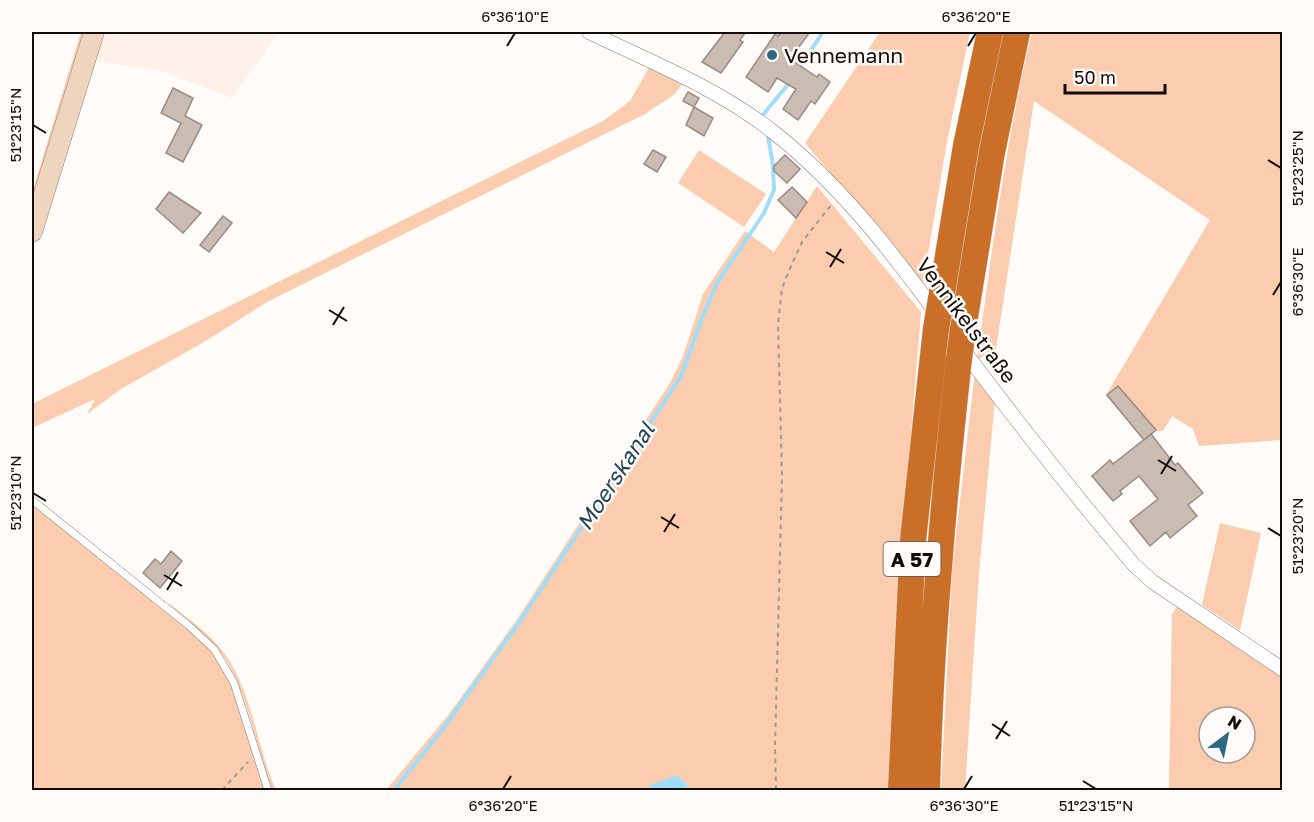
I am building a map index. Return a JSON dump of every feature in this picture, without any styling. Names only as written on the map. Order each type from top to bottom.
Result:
[{"type":"highway","name":"A 57","points":[[901,790],[913,540],[936,329],[966,146],[990,32]]},
{"type":"highway","name":"A 57","points":[[927,790],[929,691],[938,545],[959,359],[992,152],[1017,32]]},
{"type":"main road","points":[[32,232],[94,32]]},
{"type":"street","name":"Vennikelstraße","points":[[589,32],[724,98],[790,146],[839,194],[880,240],[999,398],[1134,565],[1153,582],[1282,669]]},
{"type":"lane","points":[[32,500],[188,625],[214,649],[234,683],[268,790]]},
{"type":"path","points":[[777,790],[775,747],[782,477],[778,324],[782,288],[802,242],[839,194]]},
{"type":"path","points":[[222,790],[255,755]]},
{"type":"shaded area","points":[[81,32],[88,32],[32,212],[32,193]]},
{"type":"shaded area","points":[[103,32],[279,32],[232,98],[165,72],[94,61]]},
{"type":"shaded area","points":[[880,32],[970,32],[948,136],[923,283],[805,143]]},
{"type":"shaded area","points":[[1032,32],[1282,32],[1282,440],[1199,446],[1193,429],[1172,416],[1163,431],[1155,431],[1144,441],[1106,395],[1210,220],[1034,101],[996,349],[977,360],[1007,154]]},
{"type":"shaded area","points":[[650,66],[682,84],[675,94],[645,114],[267,302],[204,342],[121,389],[87,414],[95,399],[32,428],[32,404],[603,121],[630,101]]},
{"type":"shaded area","points":[[699,150],[766,194],[744,227],[678,183]]},
{"type":"shaded area","points":[[817,186],[921,312],[902,540],[891,790],[691,790],[681,778],[650,785],[647,790],[386,790],[449,714],[516,621],[670,383],[683,356],[703,294],[745,231],[774,252]]},
{"type":"shaded area","points":[[975,372],[995,399],[979,573],[965,790],[941,790],[952,571]]},
{"type":"shaded area","points":[[32,503],[187,627],[212,651],[227,675],[235,695],[265,790],[32,790]]},
{"type":"shaded area","points":[[1220,523],[1261,533],[1240,630],[1202,605]]},
{"type":"shaded area","points":[[170,604],[215,642],[236,672],[276,790],[271,790],[246,704],[233,672],[225,658]]},
{"type":"shaded area","points":[[1183,607],[1282,674],[1282,790],[1169,790],[1172,614],[1176,608]]},
{"type":"water","points":[[675,776],[681,778],[691,790],[647,790],[650,785]]},
{"type":"building","points":[[725,32],[746,32],[740,40],[743,42],[721,73],[702,62]]},
{"type":"building","points":[[782,32],[810,32],[790,59],[817,77],[819,74],[830,82],[815,104],[811,101],[798,120],[783,109],[796,89],[777,78],[768,92],[746,77],[775,34],[778,36]]},
{"type":"building","points":[[173,88],[193,98],[185,116],[202,125],[183,162],[166,153],[181,123],[161,113]]},
{"type":"building","points":[[688,92],[699,98],[694,107],[683,101]]},
{"type":"building","points":[[694,107],[713,118],[704,136],[686,125]]},
{"type":"building","points":[[653,150],[666,157],[657,172],[644,164]]},
{"type":"building","points":[[785,155],[800,169],[787,183],[774,171],[774,166]]},
{"type":"building","points":[[792,187],[807,202],[796,218],[778,200]]},
{"type":"building","points":[[169,192],[201,213],[183,233],[156,209]]},
{"type":"building","points":[[223,216],[232,223],[209,252],[200,245]]},
{"type":"building","points":[[1118,386],[1156,430],[1144,440],[1107,395]]},
{"type":"building","points":[[1151,434],[1175,465],[1178,463],[1203,493],[1188,505],[1197,516],[1170,538],[1166,532],[1150,546],[1130,521],[1158,499],[1139,476],[1120,491],[1122,494],[1113,501],[1092,476],[1110,460],[1113,464]]},
{"type":"building","points":[[171,551],[182,561],[160,588],[143,573],[155,559],[161,564]]},
{"type":"waterway","name":"Moerskanal","points":[[799,68],[823,32]]},
{"type":"waterway","name":"Moerskanal","points":[[762,116],[790,82]]},
{"type":"waterway","name":"Moerskanal","points":[[394,790],[442,730],[518,624],[681,376],[717,283],[764,213],[774,190],[768,136]]},
{"type":"place","name":"Vennemann","points":[[772,55]]}]
